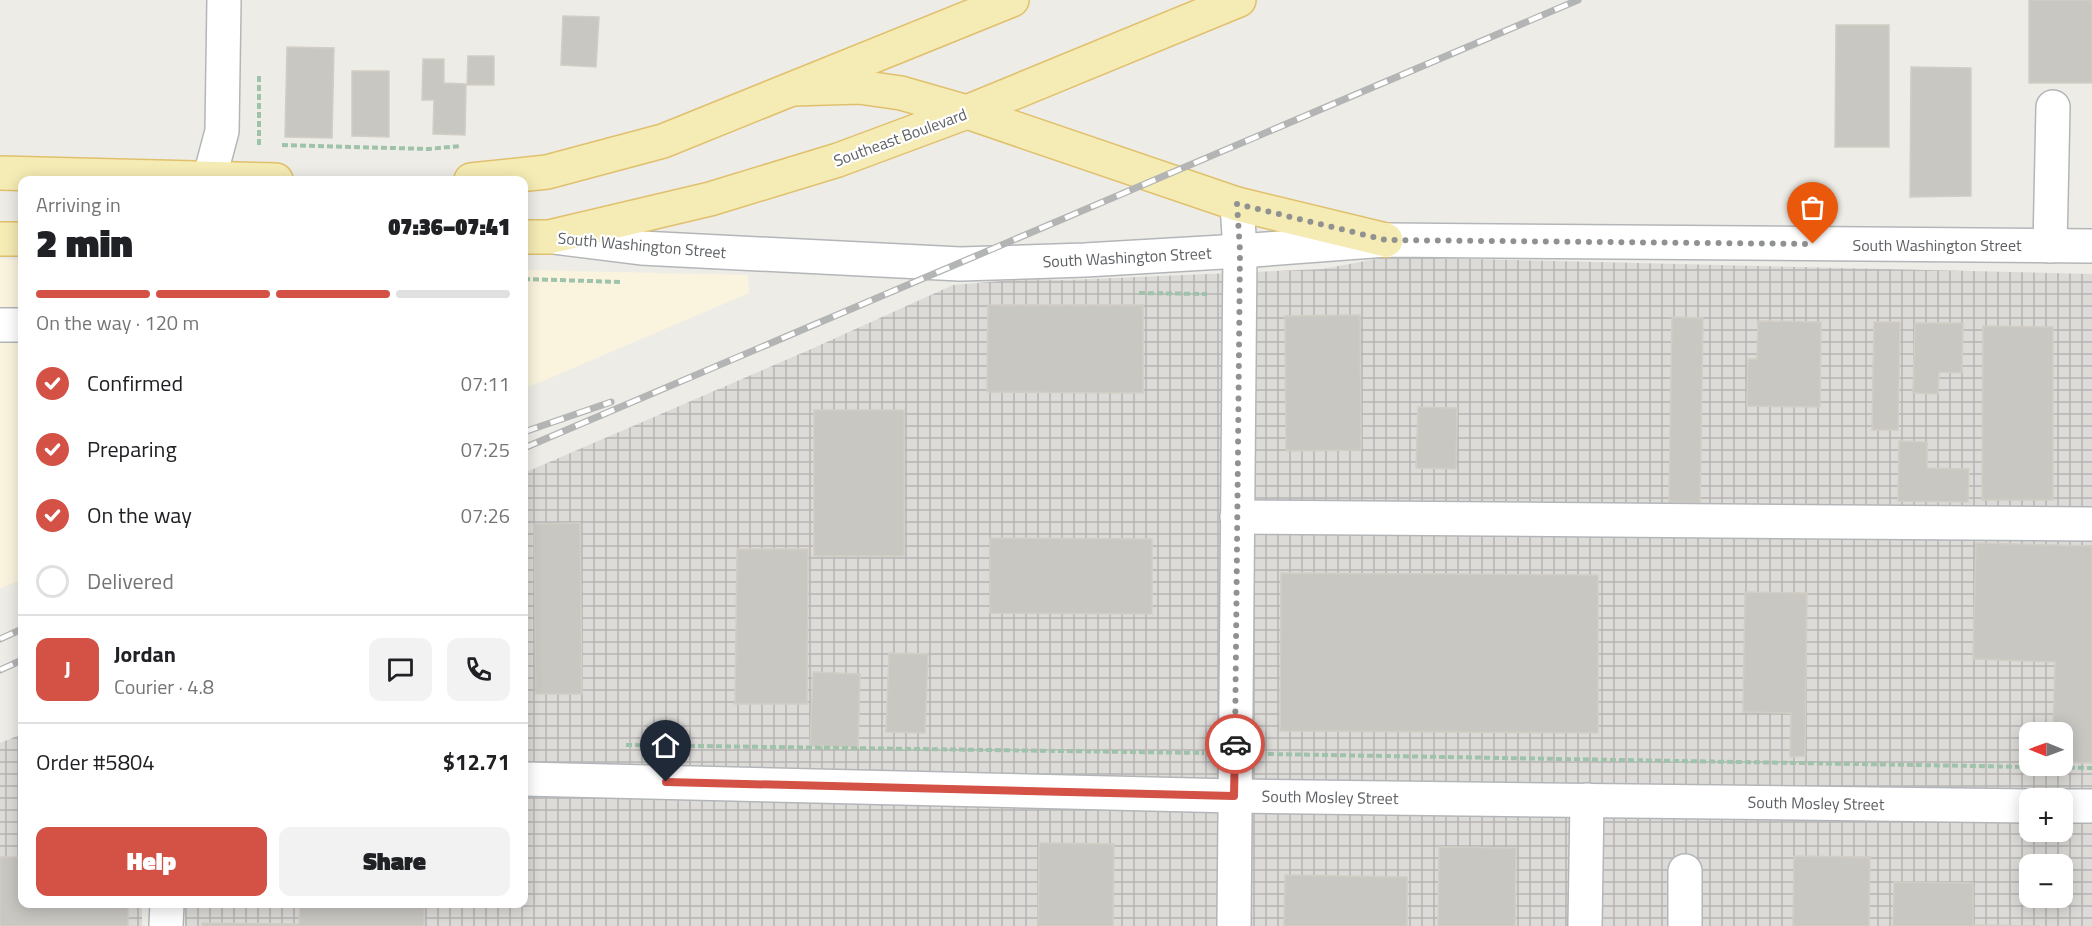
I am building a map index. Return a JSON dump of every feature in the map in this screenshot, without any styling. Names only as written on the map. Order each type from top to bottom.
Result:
[{"type":"main road","points":[[509,176],[547,172],[663,141],[1012,0]]},
{"type":"main road","name":"Southeast Boulevard","points":[[536,237],[710,199],[838,160],[967,112],[1239,0]]},
{"type":"main road","points":[[793,89],[859,87],[901,93],[967,112],[1237,204],[1386,240]]},
{"type":"main road","points":[[0,173],[104,176]]},
{"type":"main road","points":[[0,238],[18,239]]},
{"type":"street","points":[[210,176],[222,131],[224,0]]},
{"type":"street","points":[[2050,246],[2053,107]]},
{"type":"street","points":[[1234,926],[1240,251],[1237,204]]},
{"type":"street","name":"South Washington Street","points":[[536,237],[641,248],[960,264],[1240,251],[1386,240],[2092,246]]},
{"type":"street","points":[[0,325],[18,325]]},
{"type":"street","points":[[1237,517],[2092,524]]},
{"type":"street","name":"South Mosley Street","points":[[528,779],[1270,797],[2019,806]]},
{"type":"street","points":[[1585,926],[1587,801]]},
{"type":"street","points":[[2073,806],[2092,806]]},
{"type":"street","points":[[1684,926],[1685,871]]},
{"type":"street","points":[[166,926],[167,908]]},
{"type":"path","points":[[528,279],[628,282]]},
{"type":"path","points":[[1136,293],[1239,295]]},
{"type":"path","points":[[1270,743],[1270,797]]},
{"type":"path","points":[[618,745],[2092,768]]},
{"type":"shaded area","points":[[1386,257],[2092,274],[2092,926],[185,926],[185,908],[528,908],[528,471],[953,285],[1024,279],[1067,280],[1323,269]]},
{"type":"shaded area","points":[[0,259],[18,260],[18,581],[0,588]]},
{"type":"shaded area","points":[[528,270],[748,275],[749,293],[528,387]]},
{"type":"shaded area","points":[[18,736],[18,908],[142,908],[142,926],[0,926],[0,743]]},
{"type":"building","points":[[2029,0],[2092,0],[2092,83],[2029,83]]},
{"type":"building","points":[[563,16],[599,17],[596,67],[561,65]]},
{"type":"building","points":[[1836,25],[1889,25],[1889,147],[1835,147]]},
{"type":"building","points":[[287,47],[334,48],[332,138],[285,137]]},
{"type":"building","points":[[468,56],[494,56],[494,85],[467,85]]},
{"type":"building","points":[[423,59],[444,59],[444,83],[466,84],[465,135],[433,134],[434,100],[422,100]]},
{"type":"building","points":[[1911,67],[1971,68],[1971,196],[1910,197]]},
{"type":"building","points":[[352,71],[389,71],[389,137],[352,136]]},
{"type":"building","points":[[988,305],[1143,305],[1143,393],[987,392]]},
{"type":"building","points":[[1360,315],[1361,450],[1286,451],[1285,316]]},
{"type":"building","points":[[1672,317],[1703,318],[1700,503],[1669,502]]},
{"type":"building","points":[[1758,321],[1821,322],[1820,407],[1747,406],[1748,359],[1757,359]]},
{"type":"building","points":[[1874,322],[1900,322],[1898,430],[1872,430]]},
{"type":"building","points":[[1915,323],[1963,323],[1962,373],[1939,372],[1938,394],[1913,393]]},
{"type":"building","points":[[1983,326],[2053,327],[2053,500],[1982,500]]},
{"type":"building","points":[[1418,407],[1457,408],[1456,469],[1416,468]]},
{"type":"building","points":[[814,410],[904,410],[904,556],[814,556]]},
{"type":"building","points":[[1899,441],[1927,442],[1927,468],[1969,469],[1968,502],[1898,501]]},
{"type":"building","points":[[580,523],[582,694],[536,694],[534,524]]},
{"type":"building","points":[[990,538],[1152,539],[1152,614],[990,613]]},
{"type":"building","points":[[1976,543],[2092,546],[2092,763],[2073,762],[2073,722],[2053,722],[2055,662],[1973,659]]},
{"type":"building","points":[[737,549],[808,549],[807,704],[735,704]]},
{"type":"building","points":[[1281,573],[1598,575],[1598,733],[1280,731]]},
{"type":"building","points":[[1745,592],[1807,593],[1805,756],[1790,757],[1791,713],[1743,712]]},
{"type":"building","points":[[889,653],[928,654],[925,733],[886,732]]},
{"type":"building","points":[[813,672],[860,674],[858,747],[810,746]]},
{"type":"building","points":[[1039,843],[1114,844],[1113,926],[1038,926]]},
{"type":"building","points":[[1439,847],[1516,848],[1515,926],[1438,926]]},
{"type":"building","points":[[1794,856],[1870,857],[1869,926],[1793,926]]},
{"type":"building","points":[[0,857],[18,857],[18,908],[128,908],[128,926],[0,926]]},
{"type":"building","points":[[1285,875],[1407,877],[1407,926],[1284,926]]},
{"type":"building","points":[[1894,882],[1973,883],[1973,925],[2040,926],[1893,926]]},
{"type":"building","points":[[300,908],[424,908],[424,926],[202,926],[202,923],[299,924]]},
{"type":"railway","points":[[528,446],[1578,0]]},
{"type":"railway","points":[[528,431],[611,402]]},
{"type":"railway","points":[[0,639],[18,631]]},
{"type":"railway","points":[[0,670],[18,662]]},
{"type":"way so far","points":[[1235,744],[1240,251],[1237,204],[1386,240],[1813,244]]},
{"type":"route","points":[[666,782],[1234,796],[1235,744]]}]
